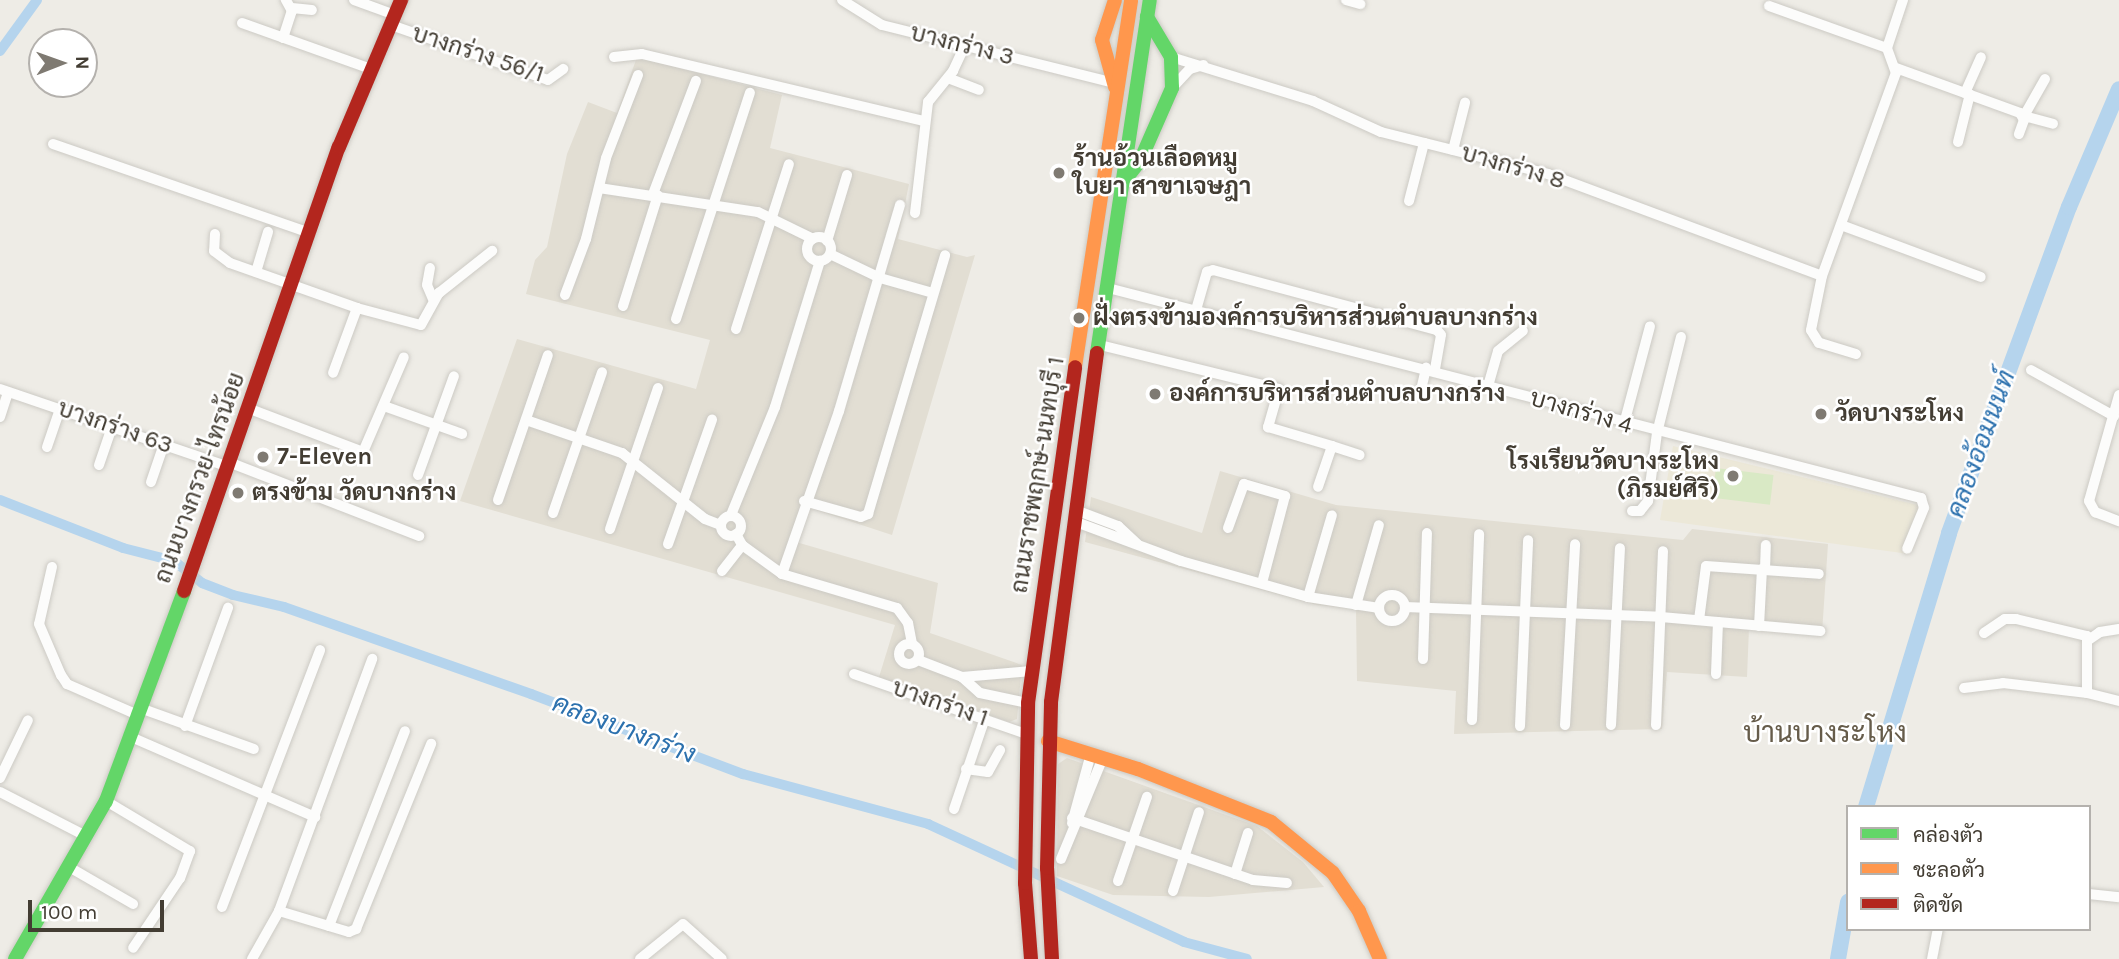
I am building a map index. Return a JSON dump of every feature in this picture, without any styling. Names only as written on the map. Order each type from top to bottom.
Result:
[{"type":"main road","name":"ถนนบางกรวย-ไทรน้อย","points":[[15,959],[106,801],[199,552],[310,233],[371,69],[401,0]]},
{"type":"main road","points":[[1115,0],[1102,40],[1115,86]]},
{"type":"main road","name":"ถนนราชพฤกษ์-นนทบุรี 1","points":[[1031,959],[1025,883],[1028,703],[1115,86],[1131,0]]},
{"type":"main road","name":"ถนนราชพฤกษ์-นนทบุรี 1","points":[[1052,959],[1046,868],[1048,741],[1120,186],[1150,0]]},
{"type":"main road","points":[[1120,186],[1140,161],[1172,88],[1171,57],[1147,18]]},
{"type":"main road","points":[[1048,741],[1237,805],[1294,837],[1348,893],[1380,959]]},
{"type":"street","points":[[354,0],[393,20]]},
{"type":"street","name":"บางกร่าง 3","points":[[842,0],[882,25],[1089,77],[1115,86]]},
{"type":"street","points":[[1346,0],[1360,4]]},
{"type":"street","points":[[1856,354],[1819,343],[1811,334],[1822,276],[1896,68],[1887,48],[1903,0]]},
{"type":"street","points":[[283,38],[289,4],[312,10]]},
{"type":"street","points":[[1769,6],[1887,48]]},
{"type":"street","name":"บางกร่าง 56/1","points":[[393,20],[548,80],[564,69]]},
{"type":"street","points":[[242,23],[371,69]]},
{"type":"street","points":[[915,213],[923,121],[928,102],[948,78],[965,45]]},
{"type":"street","points":[[614,57],[655,57],[923,121]]},
{"type":"street","name":"บางกร่าง 8","points":[[1171,57],[1312,101],[1360,125],[1548,174],[1822,276]]},
{"type":"street","points":[[1958,142],[1967,94],[1981,58]]},
{"type":"street","points":[[1089,77],[1107,64]]},
{"type":"street","points":[[1172,88],[1190,69],[1203,65]]},
{"type":"street","points":[[1896,68],[2024,116],[2053,124]]},
{"type":"street","points":[[565,295],[638,75]]},
{"type":"street","points":[[948,78],[979,90]]},
{"type":"street","points":[[2019,134],[2024,116],[2045,79]]},
{"type":"street","points":[[624,306],[656,195],[696,81]]},
{"type":"street","points":[[676,319],[750,93]]},
{"type":"street","points":[[1453,150],[1465,103]]},
{"type":"street","points":[[1409,201],[1424,143]]},
{"type":"street","points":[[53,144],[310,233]]},
{"type":"street","points":[[736,329],[770,216],[789,164]]},
{"type":"street","points":[[830,254],[827,241],[847,175]]},
{"type":"street","points":[[599,188],[715,204],[770,216],[813,239],[827,241]]},
{"type":"street","points":[[782,574],[804,501],[839,411],[901,205]]},
{"type":"street","points":[[1841,225],[1981,277]]},
{"type":"street","points":[[256,272],[268,232]]},
{"type":"street","points":[[215,234],[216,255],[357,308],[418,326],[433,299],[492,251]]},
{"type":"street","points":[[813,239],[807,253],[820,261]]},
{"type":"street","points":[[830,254],[880,278],[933,293]]},
{"type":"street","points":[[721,525],[732,516],[775,407],[820,261],[830,254]]},
{"type":"street","points":[[804,501],[861,517],[868,514],[945,255]]},
{"type":"street","points":[[430,268],[427,285],[433,299]]},
{"type":"street","points":[[1196,310],[1207,272],[1213,270],[1437,330],[1441,335],[1421,390]]},
{"type":"street","name":"บางกร่าง 4","points":[[1108,288],[1430,369],[1657,433],[1921,498],[1924,508],[1907,549]]},
{"type":"street","points":[[333,373],[357,308]]},
{"type":"street","points":[[1624,424],[1650,326]]},
{"type":"street","points":[[1488,386],[1498,351],[1523,331]]},
{"type":"street","points":[[1632,511],[1640,510],[1648,501],[1657,433],[1681,337]]},
{"type":"street","points":[[1100,345],[1279,389],[1268,427],[1360,455]]},
{"type":"street","points":[[498,500],[548,355]]},
{"type":"street","points":[[250,409],[361,452],[404,357]]},
{"type":"street","points":[[2031,370],[2114,416]]},
{"type":"street","points":[[553,513],[602,372]]},
{"type":"street","points":[[418,475],[454,376]]},
{"type":"street","points":[[610,529],[658,388]]},
{"type":"street","points":[[0,417],[4,390]]},
{"type":"street","name":"บางกร่าง 63","points":[[4,390],[230,465],[419,536]]},
{"type":"street","points":[[2119,396],[2089,501],[2095,512],[2119,521]]},
{"type":"street","points":[[384,406],[461,435]]},
{"type":"street","points":[[47,447],[60,409]]},
{"type":"street","points":[[526,420],[634,459],[684,503],[721,525],[728,535],[736,534]]},
{"type":"street","points":[[668,544],[712,420]]},
{"type":"street","points":[[100,465],[112,426]]},
{"type":"street","points":[[151,482],[164,444]]},
{"type":"street","points":[[1318,487],[1332,446]]},
{"type":"street","points":[[1228,527],[1244,484],[1285,496],[1262,583]]},
{"type":"street","points":[[732,516],[741,524],[736,534]]},
{"type":"street","points":[[1308,597],[1332,516]]},
{"type":"street","points":[[1077,517],[1118,526],[1139,546],[1308,597],[1379,608]]},
{"type":"street","points":[[1356,605],[1379,525]]},
{"type":"street","points":[[1423,659],[1427,533]]},
{"type":"street","points":[[736,534],[742,545],[782,574],[897,608],[908,622],[912,645]]},
{"type":"street","points":[[1472,720],[1479,534]]},
{"type":"street","points":[[1520,726],[1528,540]]},
{"type":"street","points":[[1565,725],[1575,544]]},
{"type":"street","points":[[722,571],[742,545]]},
{"type":"street","points":[[1759,626],[1766,545]]},
{"type":"street","points":[[1611,725],[1620,548]]},
{"type":"street","points":[[1656,725],[1663,551]]},
{"type":"street","points":[[1699,620],[1706,566],[1819,574]]},
{"type":"street","points":[[52,567],[39,624],[67,684],[139,712],[254,749]]},
{"type":"street","points":[[1392,595],[1401,598],[1405,607],[1403,615],[1393,621],[1385,619],[1379,608],[1383,599],[1392,595]]},
{"type":"street","points":[[1405,607],[1661,617],[1820,631]]},
{"type":"street","points":[[185,726],[228,608]]},
{"type":"street","points":[[1984,633],[2006,619],[2016,619],[2090,639]]},
{"type":"street","points":[[1716,674],[1718,622]]},
{"type":"street","points":[[2090,639],[2100,632],[2119,629]]},
{"type":"street","points":[[2087,693],[2090,639]]},
{"type":"street","points":[[912,645],[919,650],[918,660],[910,665],[900,658],[903,646],[912,645]]},
{"type":"street","points":[[222,907],[268,797],[320,650]]},
{"type":"street","points":[[252,959],[279,911],[372,659]]},
{"type":"street","points":[[918,660],[962,677],[980,692],[1028,703]]},
{"type":"street","points":[[962,677],[1005,676],[1032,671]]},
{"type":"street","name":"บางกร่าง 1","points":[[854,674],[1027,734]]},
{"type":"street","points":[[1005,676],[1006,697]]},
{"type":"street","points":[[1965,688],[2003,683],[2087,693],[2119,701]]},
{"type":"street","points":[[954,809],[985,718]]},
{"type":"street","points":[[0,778],[28,720]]},
{"type":"street","points":[[329,926],[405,731]]},
{"type":"street","points":[[131,737],[315,817]]},
{"type":"street","points":[[279,911],[349,932],[356,929],[431,744]]},
{"type":"street","points":[[966,769],[988,772],[1000,750]]},
{"type":"street","points":[[1061,859],[1096,758]]},
{"type":"street","points":[[0,792],[86,836]]},
{"type":"street","points":[[1118,881],[1147,797]]},
{"type":"street","points":[[106,801],[190,851],[180,878],[133,948]]},
{"type":"street","points":[[1173,891],[1199,812]]},
{"type":"street","points":[[1074,822],[1185,855],[1236,874],[1287,883]]},
{"type":"street","points":[[1236,874],[1248,833]]},
{"type":"street","points":[[69,867],[133,904]]},
{"type":"street","points":[[2091,894],[2119,897]]},
{"type":"street","points":[[639,959],[683,924],[722,959]]},
{"type":"street","points":[[1933,959],[1938,931]]},
{"type":"shaded area","points":[[637,57],[782,95],[770,148],[909,184],[898,239],[967,257],[975,255],[892,535],[807,507],[796,542],[938,583],[930,633],[1022,665],[1017,719],[1009,722],[879,677],[895,625],[460,501],[517,339],[696,389],[710,340],[526,294],[535,260],[547,247],[567,154],[588,102],[617,113]]},
{"type":"shaded area","name":"โรงเรียนวัดบางระโหง (ภิรมย์ศิริ)","points":[[1673,446],[1922,506],[1909,554],[1660,520]]},
{"type":"shaded area","points":[[1220,471],[1336,505],[1683,540],[1692,529],[1828,544],[1822,633],[1749,628],[1747,677],[1667,672],[1662,729],[1454,734],[1456,691],[1357,681],[1356,609],[1317,605],[1085,542],[1091,497],[1202,533]]},
{"type":"shaded area","points":[[1067,758],[1257,826],[1303,862],[1324,887],[1209,897],[1113,895],[1057,876],[1058,764]]},
{"type":"green space","points":[[1716,468],[1774,475],[1770,505],[1712,498]]},
{"type":"waterway","points":[[0,51],[37,0]]},
{"type":"waterway","name":"คลองอ้อมนนท์","points":[[1867,805],[1949,533],[2069,207],[2119,89]]},
{"type":"waterway","name":"คลองบางกร่าง","points":[[0,500],[123,548],[174,561],[202,583],[233,595],[284,607],[531,694],[743,774],[928,824],[1184,942],[1247,959]]},
{"type":"waterway","name":"คลองอ้อมนนท์","points":[[1838,959],[1846,913]]},
{"type":"traffic: fast","points":[[1097,353],[1150,0]]},
{"type":"traffic: fast","points":[[1121,185],[1140,161],[1172,88],[1171,57],[1147,17]]},
{"type":"traffic: fast","points":[[15,959],[106,801],[184,591]]},
{"type":"traffic: slow","points":[[1115,0],[1102,40],[1115,87]]},
{"type":"traffic: slow","points":[[1075,367],[1131,0]]},
{"type":"traffic: slow","points":[[1048,741],[1138,769],[1271,822],[1333,873],[1359,911],[1380,959]]},
{"type":"traffic: jam","points":[[184,591],[339,147],[401,0]]},
{"type":"traffic: jam","points":[[1052,959],[1047,868],[1051,702],[1097,353]]},
{"type":"traffic: jam","points":[[1031,959],[1025,883],[1028,703],[1075,367]]},
{"type":"place","name":"ร้านอ้วนเลือดหมู ใบยา สาขาเจษฎา","points":[[1059,173]]},
{"type":"place","name":"ฝั่งตรงข้ามองค์การบริหารส่วนตำบลบางกร่าง","points":[[1079,318]]},
{"type":"place","name":"องค์การบริหารส่วนตำบลบางกร่าง","points":[[1155,394]]},
{"type":"place","name":"วัดบางระโหง","points":[[1821,414]]},
{"type":"place","name":"7-Eleven","points":[[263,457]]},
{"type":"place","name":"โรงเรียนวัดบางระโหง (ภิรมย์ศิริ)","points":[[1733,476]]},
{"type":"place","name":"ตรงข้าม วัดบางกร่าง","points":[[238,493]]},
{"type":"district","name":"บ้านบางระโหง","points":[[1825,733]]}]
